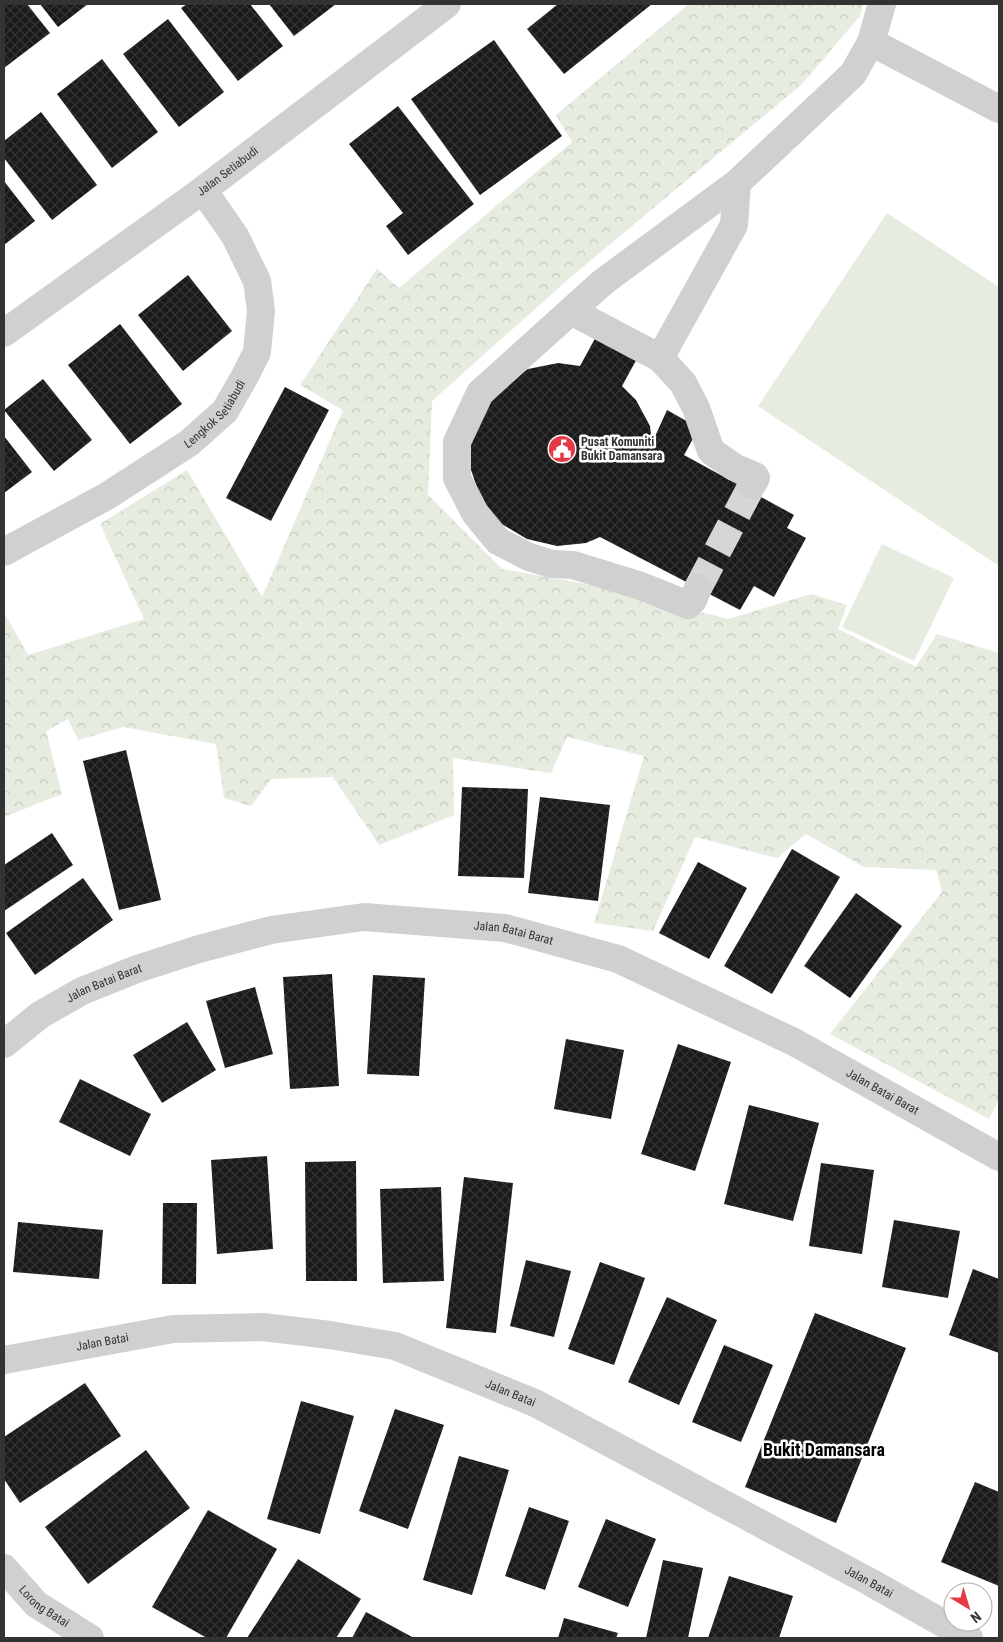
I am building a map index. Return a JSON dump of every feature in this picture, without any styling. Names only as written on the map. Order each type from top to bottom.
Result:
[{"type":"street","name":"Jalan Setiabudi","points":[[4,333],[203,190],[447,4]]},
{"type":"street","points":[[698,588],[694,600],[688,605],[641,586],[573,565],[552,564],[529,556],[498,541],[475,514],[457,478],[457,442],[480,392],[603,282],[736,183],[853,74],[871,42],[882,4]]},
{"type":"street","points":[[871,42],[999,109]]},
{"type":"street","points":[[660,358],[734,225],[736,183]]},
{"type":"street","name":"Lengkok Setiabudi","points":[[4,552],[107,496],[189,443],[225,411],[245,376],[258,352],[262,310],[257,281],[235,236],[203,190]]},
{"type":"street","points":[[571,310],[660,358],[683,383],[696,408],[711,451],[734,467],[755,476],[756,478],[752,485]]},
{"type":"street","name":"Jalan Batai Barat","points":[[4,1044],[40,1015],[82,990],[199,949],[271,930],[364,917],[505,928],[618,959],[794,1042],[999,1157]]},
{"type":"street","name":"Jalan Batai","points":[[4,1360],[173,1329],[264,1327],[330,1335],[395,1346],[535,1403],[870,1582],[969,1638]]},
{"type":"street","name":"Lorong Batai","points":[[4,1568],[36,1604],[90,1638]]},
{"type":"green space","points":[[689,4],[863,4],[860,16],[801,85],[572,276],[432,401],[428,495],[502,569],[613,589],[728,619],[811,594],[847,605],[838,629],[916,667],[937,634],[999,653],[999,1099],[989,1119],[830,1034],[942,892],[936,870],[864,867],[806,834],[777,858],[695,837],[653,931],[594,923],[644,756],[567,737],[551,773],[453,758],[454,815],[379,845],[333,777],[271,779],[251,806],[224,798],[216,744],[123,727],[78,740],[68,719],[46,731],[62,794],[4,817],[4,612],[28,655],[144,619],[100,524],[187,470],[262,597],[343,410],[300,385],[377,269],[399,288],[572,142],[556,115]]},
{"type":"green space","points":[[887,213],[999,287],[999,566],[758,406]]},
{"type":"green space","points":[[882,544],[954,578],[914,661],[842,627]]},
{"type":"building","points":[[4,4],[27,4],[50,33],[4,68]]},
{"type":"building","points":[[40,4],[88,4],[58,27]]},
{"type":"building","points":[[187,4],[250,4],[283,46],[238,81],[181,8]]},
{"type":"building","points":[[269,4],[336,4],[294,36]]},
{"type":"building","points":[[558,4],[652,4],[564,74],[527,29]]},
{"type":"building","points":[[168,19],[224,92],[179,127],[123,54]]},
{"type":"building","points":[[494,40],[562,136],[480,195],[411,99]]},
{"type":"building","points":[[102,59],[158,132],[112,168],[57,94]]},
{"type":"building","points":[[398,106],[474,204],[408,255],[386,226],[403,213],[349,144]]},
{"type":"building","points":[[41,112],[97,185],[52,220],[4,158],[4,141]]},
{"type":"building","points":[[4,181],[35,221],[4,245]]},
{"type":"building","points":[[188,275],[232,331],[183,371],[138,315]]},
{"type":"building","points":[[120,324],[182,404],[130,444],[68,365]]},
{"type":"building","points":[[598,333],[639,355],[622,386],[636,400],[650,426],[652,443],[667,410],[699,428],[684,455],[794,515],[787,528],[806,538],[774,597],[754,586],[740,610],[600,537],[586,543],[557,546],[527,539],[500,523],[481,499],[471,470],[471,439],[482,410],[502,386],[528,369],[558,363],[580,366]]},
{"type":"building","points":[[43,379],[92,440],[54,471],[4,410]]},
{"type":"building","points":[[285,387],[329,410],[271,521],[226,498]]},
{"type":"building","points":[[4,436],[32,472],[4,493]]},
{"type":"building","points":[[126,750],[161,900],[119,910],[83,761]]},
{"type":"building","points":[[462,787],[528,789],[524,878],[458,876]]},
{"type":"building","points":[[540,797],[610,805],[598,901],[528,893]]},
{"type":"building","points":[[52,833],[73,865],[4,911],[4,865]]},
{"type":"building","points":[[792,849],[840,877],[772,994],[724,966]]},
{"type":"building","points":[[698,862],[747,888],[709,959],[659,933]]},
{"type":"building","points":[[83,878],[113,920],[35,975],[6,933]]},
{"type":"building","points":[[856,893],[902,926],[850,998],[804,966]]},
{"type":"building","points":[[332,974],[339,1086],[290,1089],[283,977]]},
{"type":"building","points":[[373,975],[425,978],[419,1076],[367,1074]]},
{"type":"building","points":[[255,987],[273,1054],[225,1068],[206,1001]]},
{"type":"building","points":[[187,1022],[216,1070],[162,1103],[133,1055]]},
{"type":"building","points":[[566,1039],[624,1050],[611,1119],[554,1109]]},
{"type":"building","points":[[678,1044],[731,1062],[695,1171],[641,1154]]},
{"type":"building","points":[[80,1079],[151,1114],[130,1156],[59,1122]]},
{"type":"building","points":[[749,1105],[819,1123],[793,1221],[724,1204]]},
{"type":"building","points":[[267,1156],[273,1249],[217,1254],[211,1160]]},
{"type":"building","points":[[356,1161],[357,1281],[306,1281],[305,1162]]},
{"type":"building","points":[[821,1163],[874,1170],[862,1254],[809,1246]]},
{"type":"building","points":[[464,1177],[513,1183],[496,1333],[446,1328]]},
{"type":"building","points":[[441,1187],[444,1281],[383,1283],[380,1189]]},
{"type":"building","points":[[163,1203],[197,1203],[196,1284],[162,1284]]},
{"type":"building","points":[[894,1220],[960,1231],[948,1298],[882,1287]]},
{"type":"building","points":[[18,1222],[103,1230],[99,1279],[13,1272]]},
{"type":"building","points":[[526,1260],[571,1271],[554,1337],[510,1326]]},
{"type":"building","points":[[600,1262],[645,1278],[614,1365],[568,1349]]},
{"type":"building","points":[[973,1269],[999,1279],[999,1353],[949,1335]]},
{"type":"building","points":[[667,1297],[717,1320],[679,1405],[628,1382]]},
{"type":"building","points":[[815,1313],[906,1348],[836,1523],[745,1487]]},
{"type":"building","points":[[724,1345],[773,1365],[741,1442],[692,1422]]},
{"type":"building","points":[[85,1383],[121,1436],[20,1503],[4,1479],[4,1437]]},
{"type":"building","points":[[301,1401],[354,1416],[320,1534],[267,1519]]},
{"type":"building","points":[[395,1409],[444,1425],[408,1529],[359,1511]]},
{"type":"building","points":[[146,1450],[190,1508],[88,1584],[45,1527]]},
{"type":"building","points":[[459,1456],[509,1470],[472,1595],[423,1580]]},
{"type":"building","points":[[975,1482],[999,1492],[999,1586],[941,1562]]},
{"type":"building","points":[[529,1507],[569,1521],[545,1590],[505,1576]]},
{"type":"building","points":[[208,1510],[277,1549],[226,1638],[207,1638],[152,1607]]},
{"type":"building","points":[[606,1519],[656,1539],[628,1607],[578,1587]]},
{"type":"building","points":[[298,1559],[361,1599],[336,1638],[247,1638]]},
{"type":"building","points":[[663,1560],[703,1568],[688,1638],[646,1638]]},
{"type":"building","points":[[729,1576],[793,1596],[779,1638],[708,1638]]},
{"type":"building","points":[[366,1612],[414,1638],[352,1638]]},
{"type":"building","points":[[564,1618],[618,1633],[616,1638],[558,1638]]},
{"type":"tunnel","points":[[698,588],[752,485]]},
{"type":"place","name":"Pusat Komuniti Bukit Damansara","points":[[562,449]]},
{"type":"district","name":"Bukit Damansara","points":[[824,1449]]}]
